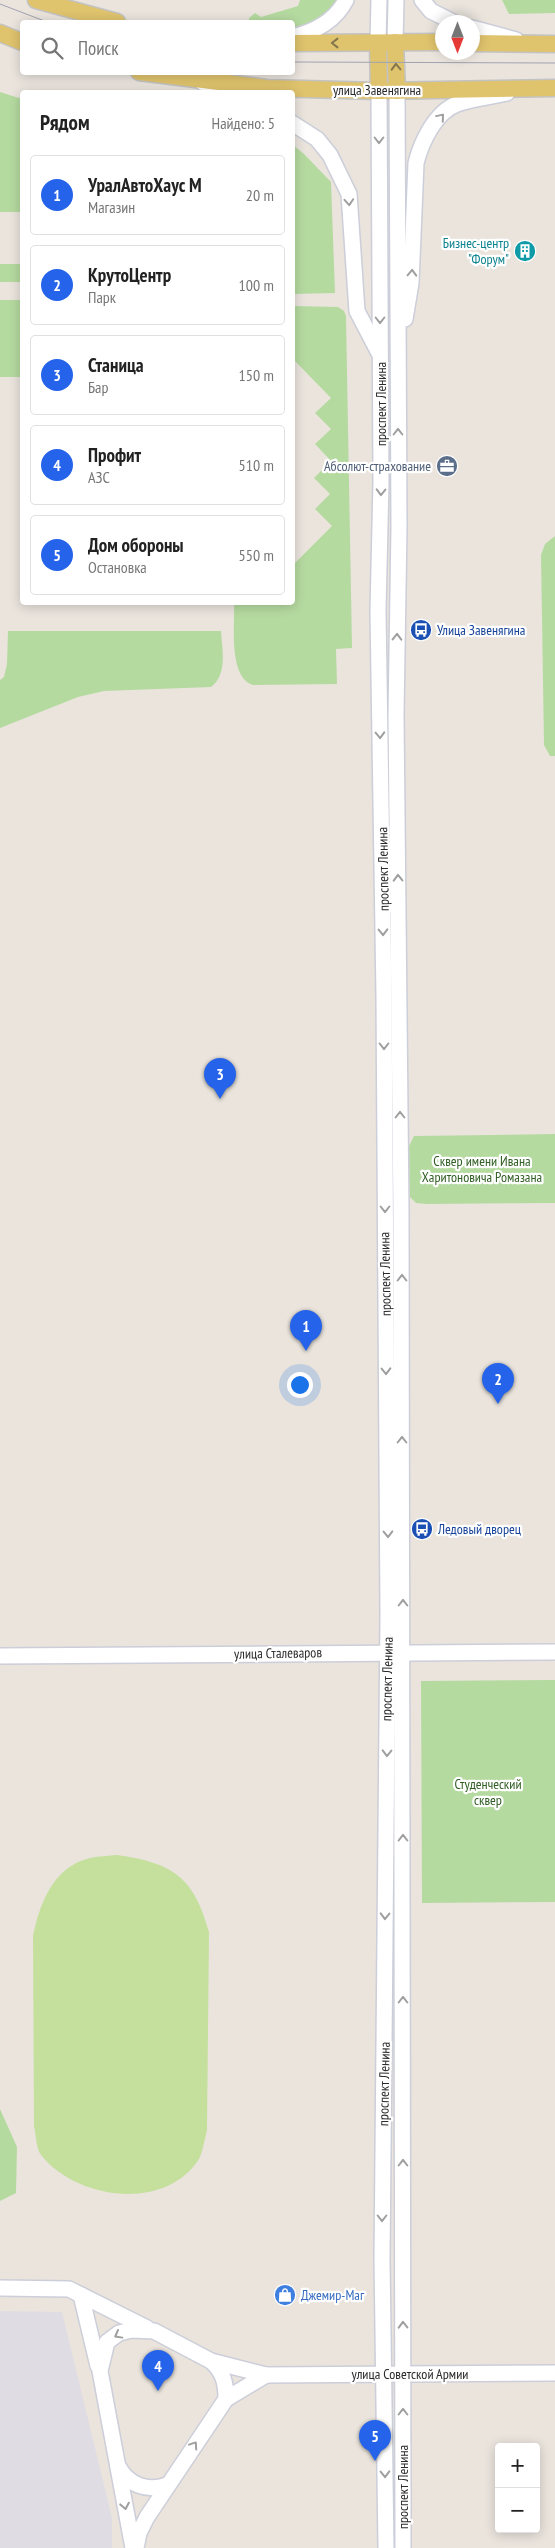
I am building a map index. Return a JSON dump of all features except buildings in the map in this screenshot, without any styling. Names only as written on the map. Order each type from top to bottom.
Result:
[{"type":"main road","points":[[36,0],[110,20]]},
{"type":"main road","points":[[295,36],[306,34],[328,22],[346,0]]},
{"type":"main road","name":"проспект Ленина","points":[[378,0],[382,482],[378,620],[384,997],[387,1652],[382,2259],[386,2546]]},
{"type":"main road","name":"проспект Ленина","points":[[396,0],[398,355],[396,715],[403,1651],[403,2548]]},
{"type":"main road","points":[[422,0],[431,11],[439,15]]},
{"type":"main road","points":[[480,30],[529,44]]},
{"type":"main road","points":[[0,33],[20,41]]},
{"type":"main road","points":[[295,43],[435,42]]},
{"type":"main road","points":[[480,43],[555,44]]},
{"type":"main road","name":"улица Завенягина","points":[[158,75],[200,82],[267,88],[379,91],[555,88]]},
{"type":"main road","name":"улица Завенягина","points":[[200,82],[220,90]]},
{"type":"main road","name":"проспект Ленина","points":[[398,355],[412,283],[416,163],[421,146],[444,112],[456,104],[528,88]]},
{"type":"main road","points":[[295,125],[317,139],[330,155],[349,194],[357,311],[381,356]]},
{"type":"main road","name":"улица Сталеваров","points":[[0,1656],[403,1651],[555,1652]]},
{"type":"main road","points":[[0,2288],[75,2292],[211,2361],[221,2371],[226,2385],[226,2398]]},
{"type":"main road","points":[[75,2292],[100,2371],[116,2464],[134,2548]]},
{"type":"main road","points":[[100,2371],[107,2342],[119,2332],[132,2330],[154,2331]]},
{"type":"main road","name":"улица Советской Армии","points":[[211,2361],[266,2374],[555,2373]]},
{"type":"main road","points":[[134,2548],[139,2533],[167,2485],[226,2398],[266,2374]]},
{"type":"main road","points":[[116,2464],[122,2474],[131,2482],[148,2489],[167,2485]]},
{"type":"shaded area","points":[[0,2311],[62,2312],[112,2518],[112,2548],[0,2548]]},
{"type":"green space","points":[[300,0],[339,0],[324,15],[295,27],[295,20],[249,20],[255,13],[261,17],[298,6]]},
{"type":"green space","points":[[502,0],[555,0],[555,13],[509,14]]},
{"type":"green space","points":[[0,92],[20,98],[20,212],[0,212]]},
{"type":"green space","points":[[295,147],[331,182],[335,293],[295,294]]},
{"type":"green space","points":[[0,264],[20,264],[20,282],[0,282]]},
{"type":"green space","points":[[0,300],[20,300],[20,377],[0,377]]},
{"type":"green space","points":[[295,306],[338,307],[344,311],[346,316],[352,648],[336,649],[337,684],[253,685],[245,680],[236,661],[234,649],[234,605],[295,605],[295,563],[332,526],[315,509],[330,494],[314,478],[331,461],[315,444],[331,429],[315,413],[331,398],[295,361]]},
{"type":"green space","points":[[555,536],[555,756],[550,756],[544,745],[541,555],[545,544]]},
{"type":"green space","points":[[8,631],[221,631],[222,669],[216,682],[211,687],[104,691],[78,697],[0,728],[0,680],[4,677],[7,664]]},
{"type":"green space","name":"Сквер имени Ивана Харитоновича Ромазана","points":[[555,1134],[555,1203],[427,1204],[416,1203],[410,1197],[409,1146],[414,1136]]},
{"type":"green space","name":"Студенческий сквер","points":[[555,1680],[555,1902],[422,1903],[421,1681]]},
{"type":"green space","points":[[117,1855],[153,1863],[167,1868],[178,1876],[196,1898],[209,1932],[207,2130],[204,2144],[199,2159],[184,2176],[165,2187],[144,2193],[121,2194],[98,2190],[76,2182],[57,2170],[41,2155],[37,2145],[34,2126],[33,1936],[36,1924],[44,1899],[50,1888],[66,1869],[90,1858]]},
{"type":"green space","points":[[0,2109],[17,2147],[16,2193],[0,2201]]},
{"type":"tram line","points":[[0,4],[42,20]]},
{"type":"tram line","points":[[295,62],[555,63]]},
{"type":"place","name":"Бизнес-центр \"Форум\"","points":[[525,251]]},
{"type":"place","name":"Абсолют-страхование","points":[[447,466]]},
{"type":"place","name":"Улица Завенягина","points":[[421,630]]},
{"type":"place","name":"Станица","points":[[220,1099]]},
{"type":"place","name":"УралАвтоХаус М","points":[[306,1351]]},
{"type":"place","name":"КрутоЦентр","points":[[498,1404]]},
{"type":"place","name":"Ледовый дворец","points":[[422,1529]]},
{"type":"place","name":"Джемир-Маг","points":[[285,2295]]},
{"type":"place","name":"Профит","points":[[158,2391]]},
{"type":"place","name":"Дом обороны","points":[[375,2461]]}]
